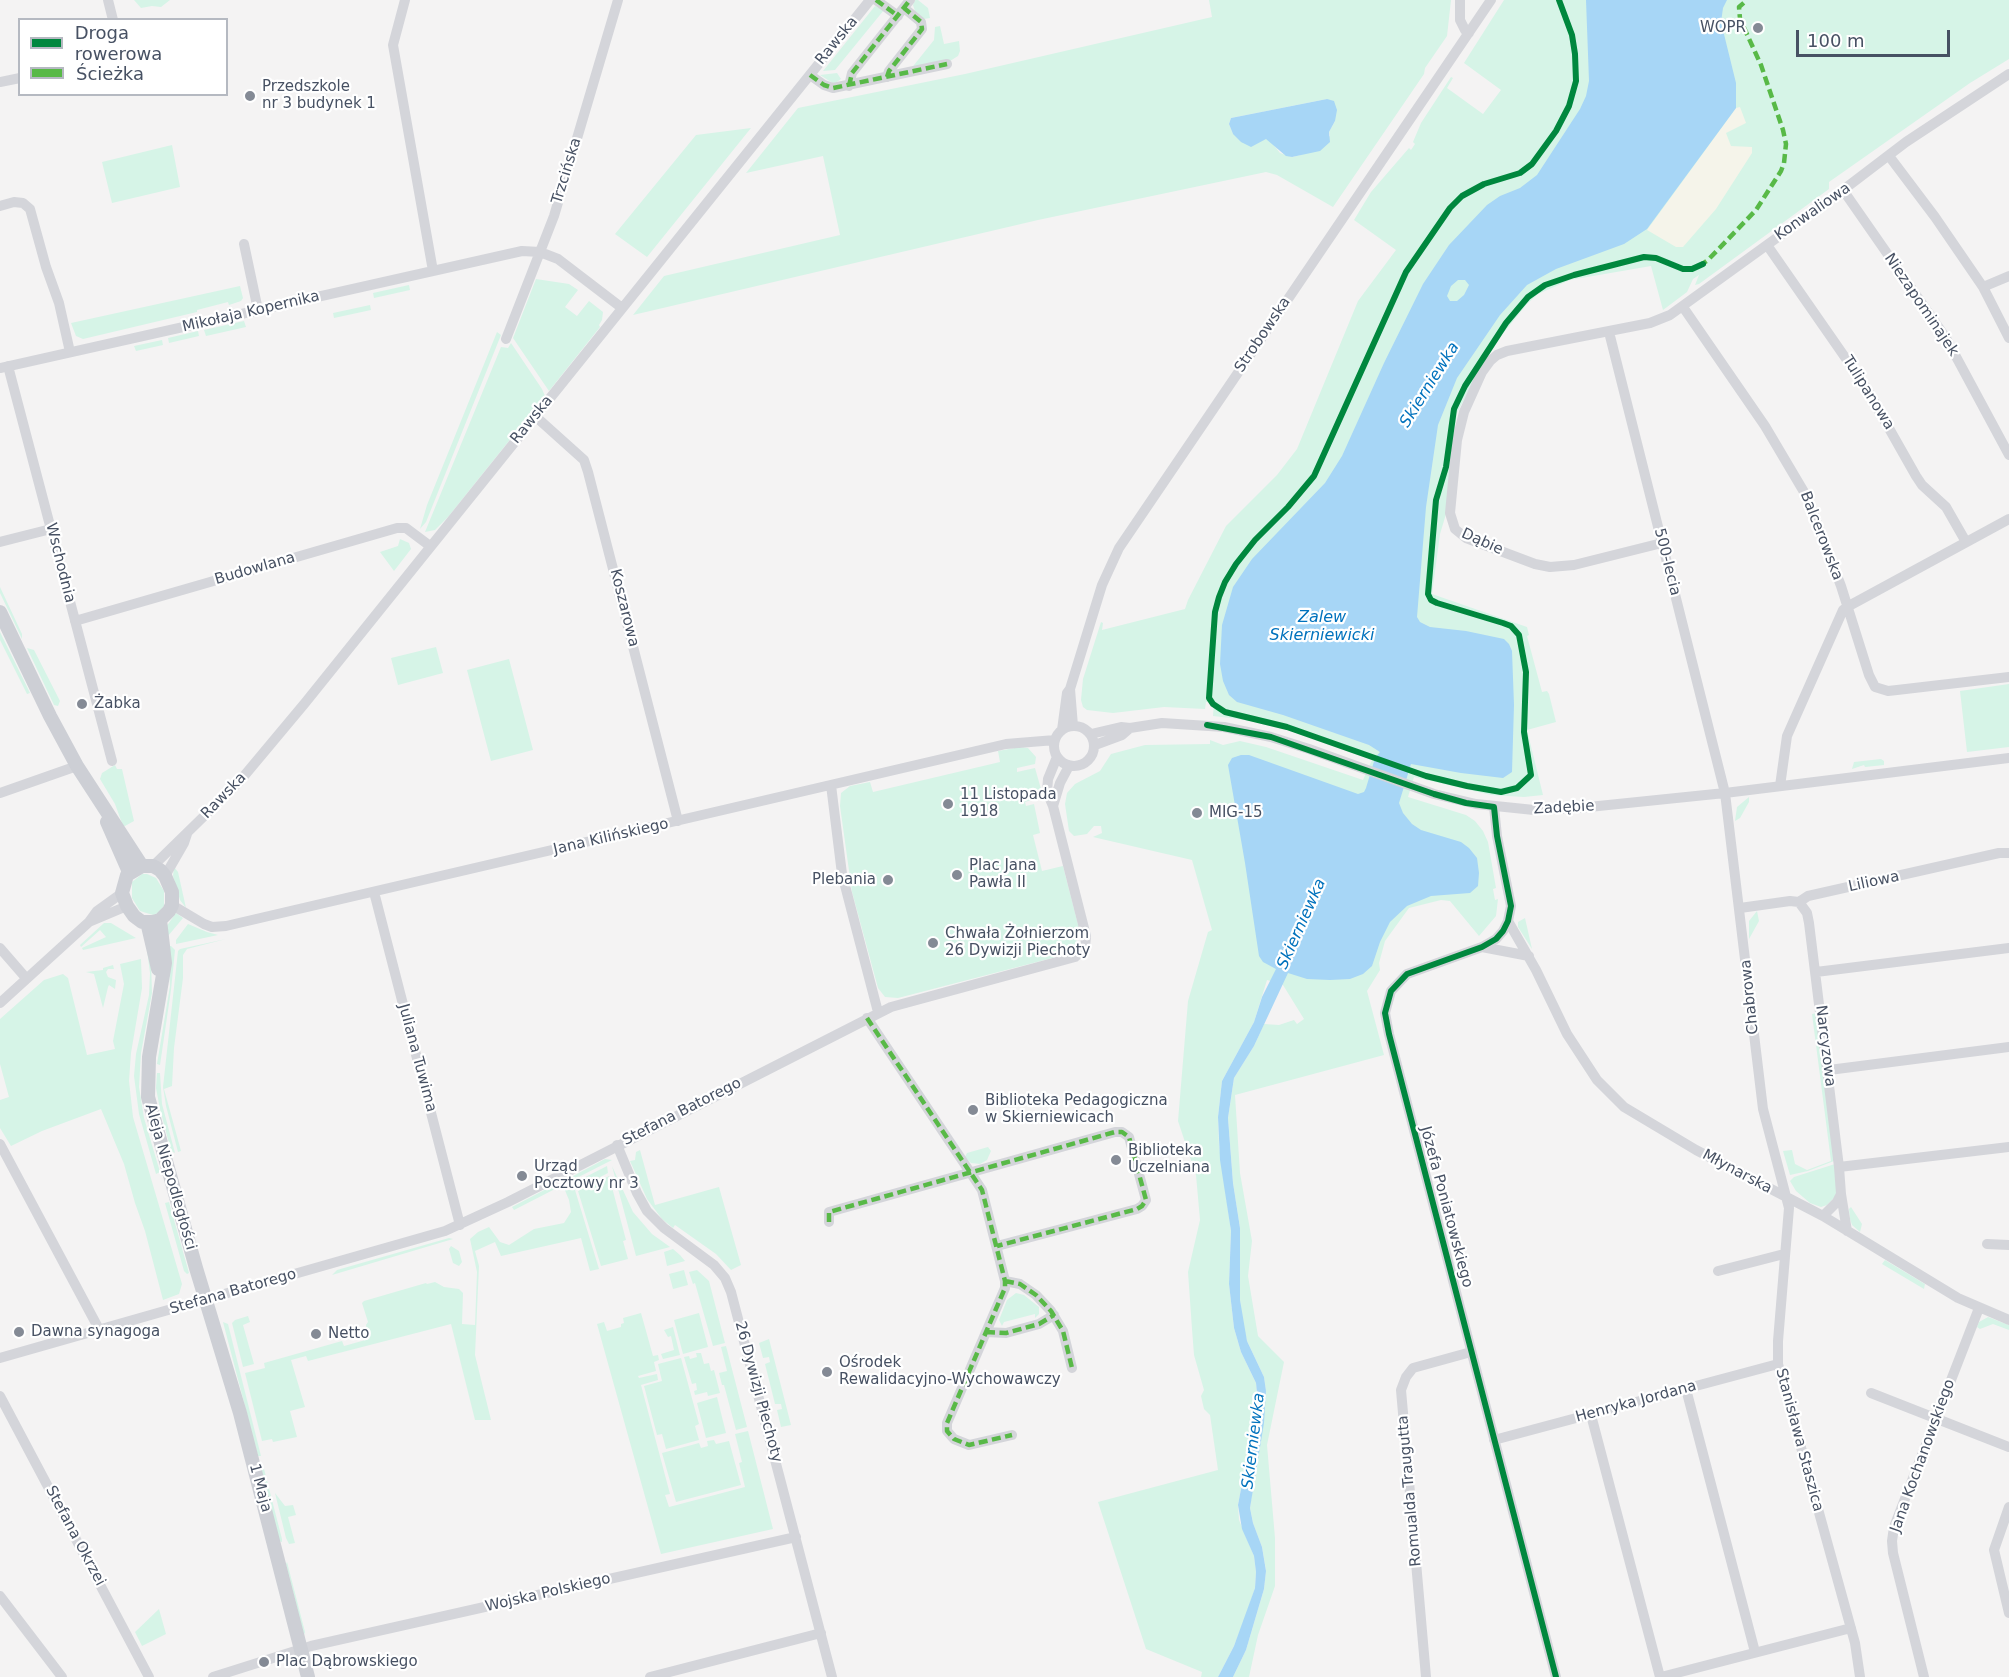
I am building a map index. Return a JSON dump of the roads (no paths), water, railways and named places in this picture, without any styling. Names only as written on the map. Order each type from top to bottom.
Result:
[{"type":"main road","points":[[0,612],[50,716],[103,808],[147,866],[165,876],[172,892],[172,905],[165,916],[153,921],[134,916],[122,892],[124,880],[129,872],[147,866]]},
{"type":"main road","points":[[103,808],[113,838],[129,872]]},
{"type":"main road","name":"Aleja Niepodległości","points":[[153,921],[161,980],[149,1057],[148,1097],[206,1301]]},
{"type":"main road","name":"1 Maja","points":[[206,1301],[240,1413],[308,1677]]},
{"type":"street","points":[[108,0],[112,18]]},
{"type":"street","points":[[405,0],[393,45],[433,271]]},
{"type":"street","name":"Trzcińska","points":[[506,339],[554,216],[618,0]]},
{"type":"street","name":"Rawska","points":[[147,866],[187,833],[246,773],[870,0]]},
{"type":"street","points":[[876,0],[904,8],[921,22],[922,29],[888,73],[887,78]]},
{"type":"street","points":[[1460,0],[1460,20],[1469,33]]},
{"type":"street","name":"Strobowska","points":[[1062,730],[1065,699],[1102,585],[1119,548],[1491,0]]},
{"type":"street","points":[[849,86],[850,76],[854,70],[904,8]]},
{"type":"street","points":[[810,75],[830,88],[849,86],[947,64]]},
{"type":"street","name":"Konwaliowa","points":[[1609,332],[1660,320],[1683,307],[1906,142],[2009,74]]},
{"type":"street","points":[[0,82],[18,78]]},
{"type":"street","points":[[1889,156],[1935,217],[1983,287],[2009,338]]},
{"type":"street","name":"Niezapominajek","points":[[1843,190],[1946,338],[2009,454]]},
{"type":"street","points":[[0,206],[14,202],[23,203],[30,210],[45,267],[59,303],[70,352]]},
{"type":"street","points":[[244,244],[258,310]]},
{"type":"street","name":"Tulipanowa","points":[[1767,244],[1865,386],[1922,485],[1947,507],[1966,542]]},
{"type":"street","name":"Mikołaja Kopernika","points":[[4,367],[515,252],[540,252],[558,259],[622,308]]},
{"type":"street","points":[[1983,287],[2009,276]]},
{"type":"street","name":"Balcerowska","points":[[1683,307],[1765,426],[1797,478],[1817,520],[1875,687],[1880,690],[1897,690],[2009,677]]},
{"type":"street","name":"500-lecia","points":[[1609,332],[1725,793]]},
{"type":"street","name":"Dąbie","points":[[1609,332],[1507,351],[1490,361],[1482,372],[1464,412],[1457,440],[1451,521],[1455,529],[1466,538],[1543,566],[1574,565],[1662,543]]},
{"type":"street","name":"Wschodnia","points":[[4,367],[51,529],[112,761]]},
{"type":"street","name":"Koszarowa","points":[[535,416],[584,460],[678,821]]},
{"type":"street","points":[[1780,786],[1787,736],[1840,615],[1847,607],[1966,542],[2008,524]]},
{"type":"street","name":"Budowlana","points":[[75,621],[397,528],[406,528],[430,546]]},
{"type":"street","points":[[0,542],[51,529]]},
{"type":"street","name":"Strobowska","points":[[1070,689],[1073,726]]},
{"type":"street","name":"Zadębie","points":[[1093,739],[1122,735],[1130,728],[1162,723],[1224,727],[1271,737],[1411,787],[1466,803],[1555,810],[1725,793],[2009,758]]},
{"type":"street","points":[[1073,726],[1082,727],[1093,739],[1093,756],[1089,761],[1078,766],[1069,766],[1061,762],[1054,751],[1055,740],[1062,730],[1073,726]]},
{"type":"street","name":"Jana Kilińskiego","points":[[172,905],[204,924],[221,927],[1006,744],[1055,740]]},
{"type":"street","name":"Stefana Batorego","points":[[0,1358],[98,1326],[206,1301],[430,1236],[460,1225],[878,1012],[908,1001],[1072,959],[1082,952],[1086,945],[1086,936],[1053,806],[1048,797],[1047,784],[1057,757]]},
{"type":"street","points":[[0,793],[77,766]]},
{"type":"street","points":[[1053,806],[1060,783],[1069,766]]},
{"type":"street","points":[[831,785],[842,874],[878,1012]]},
{"type":"street","name":"Chabrowa","points":[[1725,793],[1763,1109],[1787,1198]]},
{"type":"street","points":[[1494,807],[1497,836],[1511,906],[1508,921]]},
{"type":"street","name":"Rawska","points":[[165,876],[184,843],[187,833]]},
{"type":"street","name":"Liliowa","points":[[1740,908],[1790,901],[1799,902],[1808,896],[1999,853],[2009,853]]},
{"type":"street","points":[[0,1003],[89,922],[97,911],[122,892]]},
{"type":"street","name":"Juliana Tuwima","points":[[374,892],[460,1225]]},
{"type":"street","name":"Narcyzowa","points":[[1799,902],[1807,913],[1809,923],[1847,1230]]},
{"type":"street","points":[[89,922],[127,906]]},
{"type":"street","name":"Józefa Poniatowskiego","points":[[1508,921],[1500,935],[1482,947],[1407,974],[1391,991],[1385,1013],[1556,1677]]},
{"type":"street","name":"Młynarska","points":[[1508,921],[1529,956],[1568,1034],[1597,1080],[1608,1093],[1639,1118],[1823,1216],[1958,1298],[2009,1320]]},
{"type":"street","points":[[1482,947],[1529,956]]},
{"type":"street","points":[[0,948],[26,978]]},
{"type":"street","points":[[1816,972],[2009,948]]},
{"type":"street","points":[[867,1018],[983,1193],[1005,1281],[1006,1287],[947,1423],[947,1431],[954,1439],[969,1445],[1012,1435]]},
{"type":"street","points":[[1828,1070],[2009,1047]]},
{"type":"street","points":[[829,1222],[829,1212],[1115,1132],[1126,1134],[1131,1140],[1146,1200],[1142,1206],[997,1246]]},
{"type":"street","points":[[0,1144],[98,1326]]},
{"type":"street","name":"26 Dywizji Piechoty","points":[[617,1145],[647,1211],[664,1228],[714,1265],[728,1284],[832,1677]]},
{"type":"street","points":[[1839,1167],[2009,1147]]},
{"type":"street","points":[[1823,1216],[1837,1202],[1841,1194]]},
{"type":"street","name":"Stanisława Staszica","points":[[1787,1198],[1788,1217],[1778,1364],[1851,1628],[1860,1677]]},
{"type":"street","points":[[1987,1244],[2009,1245]]},
{"type":"street","points":[[1718,1271],[1784,1254]]},
{"type":"street","points":[[1005,1281],[1020,1284],[1036,1295],[1054,1315],[1063,1331],[1072,1368]]},
{"type":"street","name":"Jana Kochanowskiego","points":[[1924,1677],[1893,1553],[1894,1527],[1978,1308]]},
{"type":"street","points":[[986,1332],[1006,1333],[1039,1324],[1054,1315]]},
{"type":"street","name":"Romualda Traugutta","points":[[1426,1677],[1401,1390],[1406,1377],[1413,1368],[1472,1352]]},
{"type":"street","name":"Henryka Jordana","points":[[1494,1440],[1778,1364]]},
{"type":"street","points":[[1686,1389],[1755,1652]]},
{"type":"street","points":[[1871,1393],[2009,1447]]},
{"type":"street","name":"Stefana Okrzei","points":[[0,1396],[149,1677]]},
{"type":"street","points":[[1591,1415],[1661,1677],[1851,1628]]},
{"type":"street","points":[[2009,1507],[1994,1550],[2009,1613]]},
{"type":"street","name":"Wojska Polskiego","points":[[301,1649],[796,1537]]},
{"type":"street","points":[[0,1596],[4,1610],[62,1677]]},
{"type":"street","points":[[650,1677],[821,1633]]},
{"type":"street","points":[[213,1677],[301,1649]]},
{"type":"water","name":"Zalew Skierniewicki","points":[[1586,0],[1727,0],[1721,22],[1736,83],[1736,108],[1647,229],[1624,244],[1556,269],[1527,285],[1500,315],[1457,378],[1438,425],[1426,507],[1417,617],[1420,622],[1430,627],[1466,631],[1504,639],[1509,644],[1512,651],[1514,705],[1512,772],[1503,778],[1411,764],[1399,803],[1403,813],[1412,824],[1421,830],[1461,842],[1469,848],[1477,858],[1478,886],[1470,893],[1431,896],[1407,906],[1390,922],[1372,966],[1363,974],[1350,979],[1330,980],[1307,979],[1288,973],[1254,1046],[1234,1078],[1228,1118],[1233,1183],[1240,1228],[1240,1300],[1247,1341],[1264,1377],[1266,1391],[1264,1423],[1250,1508],[1262,1547],[1266,1571],[1264,1589],[1246,1650],[1233,1677],[1218,1677],[1234,1646],[1255,1588],[1254,1556],[1242,1529],[1238,1505],[1257,1393],[1256,1383],[1241,1352],[1234,1328],[1229,1284],[1231,1231],[1220,1160],[1218,1117],[1222,1081],[1254,1022],[1262,997],[1276,969],[1263,962],[1259,956],[1228,765],[1232,758],[1249,755],[1358,794],[1364,792],[1375,758],[1380,752],[1369,745],[1283,715],[1237,702],[1229,695],[1223,681],[1220,664],[1222,625],[1233,587],[1252,559],[1325,483],[1342,456],[1423,284],[1449,245],[1487,205],[1500,196],[1520,188],[1537,175],[1580,109],[1589,81]],"holes":[[[1458,280],[1465,280],[1469,285],[1464,295],[1457,301],[1450,301],[1447,296],[1451,286]]]},
{"type":"water","points":[[1327,99],[1334,101],[1337,110],[1335,121],[1329,132],[1330,142],[1320,151],[1292,157],[1286,156],[1266,139],[1251,147],[1241,142],[1233,134],[1229,124],[1231,118]]},
{"type":"place","name":"WOPR","points":[[1758,28]]},
{"type":"place","name":"Przedszkole nr 3 budynek 1","points":[[250,96]]},
{"type":"place","name":"Żabka","points":[[82,704]]},
{"type":"place","name":"11 Listopada 1918","points":[[948,804]]},
{"type":"place","name":"MIG-15","points":[[1197,813]]},
{"type":"place","name":"Plac Jana Pawła II","points":[[957,875]]},
{"type":"place","name":"Plebania","points":[[888,880]]},
{"type":"place","name":"Chwała Żołnierzom 26 Dywizji Piechoty","points":[[933,943]]},
{"type":"place","name":"Biblioteka Pedagogiczna w Skierniewicach","points":[[973,1110]]},
{"type":"place","name":"Biblioteka Uczelniana","points":[[1116,1160]]},
{"type":"place","name":"Urząd Pocztowy nr 3","points":[[522,1176]]},
{"type":"place","name":"Dawna synagoga","points":[[19,1332]]},
{"type":"place","name":"Netto","points":[[316,1334]]},
{"type":"place","name":"Ośrodek Rewalidacyjno-Wychowawczy","points":[[827,1372]]},
{"type":"place","name":"Plac Dąbrowskiego","points":[[264,1662]]},
{"type":"water label","name":"Skierniewka","points":[[1430,385]]},
{"type":"water label","name":"Skierniewka","points":[[1302,924]]},
{"type":"water label","name":"Skierniewka","points":[[1254,1441]]}]
